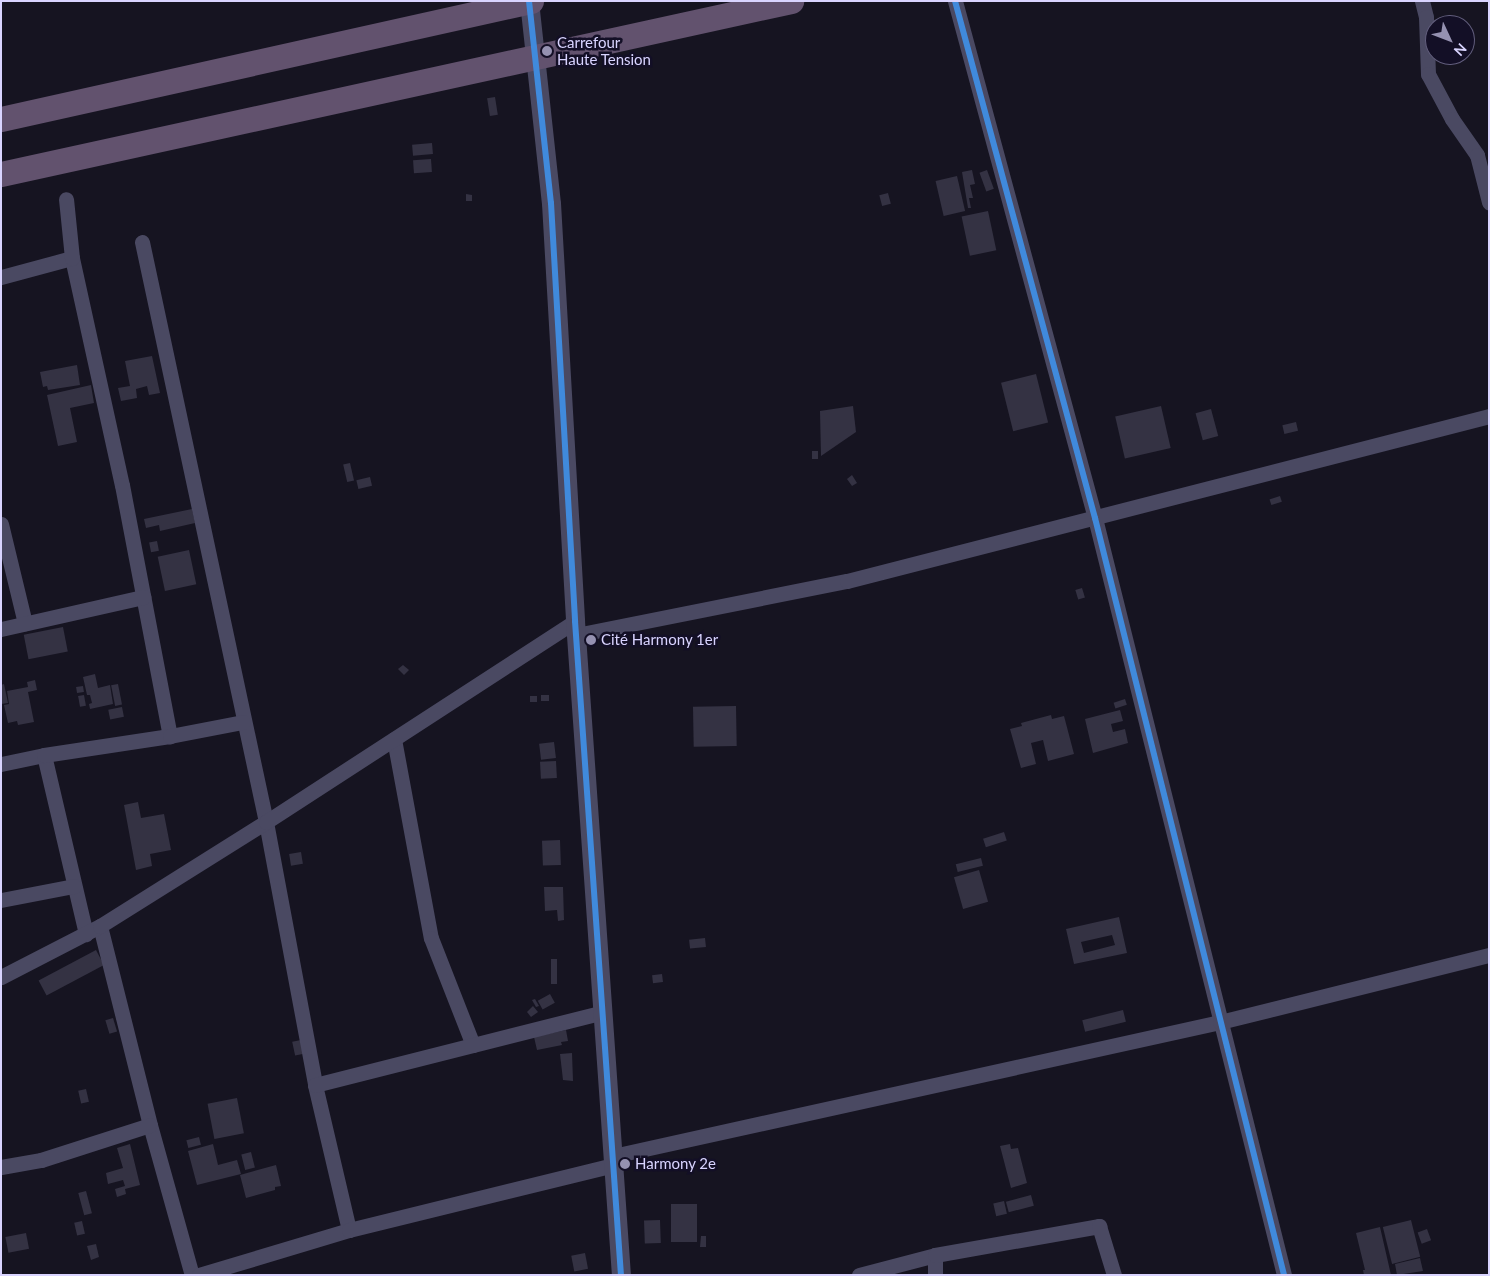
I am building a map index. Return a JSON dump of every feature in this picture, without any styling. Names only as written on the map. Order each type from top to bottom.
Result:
[{"type":"highway","points":[[1,118],[530,1]]},
{"type":"highway","points":[[1,174],[791,1]]},
{"type":"street","points":[[530,1],[551,203],[576,628],[621,1275]]},
{"type":"street","points":[[955,1],[1095,518],[1284,1275]]},
{"type":"street","points":[[1422,1],[1426,16],[1428,74],[1452,120],[1477,155],[1489,202]]},
{"type":"street","points":[[66,199],[72,258],[122,485],[170,736]]},
{"type":"street","points":[[142,242],[243,722],[266,822],[315,1085],[349,1230]]},
{"type":"street","points":[[1,277],[72,258]]},
{"type":"street","points":[[1,976],[100,926],[394,739],[576,628],[847,581],[1489,416]]},
{"type":"street","points":[[1,524],[25,623]]},
{"type":"street","points":[[1,629],[143,597]]},
{"type":"street","points":[[1,764],[44,755],[170,736],[243,722]]},
{"type":"street","points":[[394,739],[432,938],[473,1045]]},
{"type":"street","points":[[44,755],[86,934]]},
{"type":"street","points":[[1,900],[74,886]]},
{"type":"street","points":[[100,926],[150,1125],[192,1275]]},
{"type":"street","points":[[199,1275],[349,1230],[613,1160],[1220,1022],[1489,954]]},
{"type":"street","points":[[315,1085],[604,1012]]},
{"type":"street","points":[[1,1167],[41,1160],[150,1125]]},
{"type":"street","points":[[859,1275],[934,1255],[1099,1226],[1114,1275]]},
{"type":"street","points":[[934,1255],[935,1275]]},
{"type":"building","points":[[495,97],[498,115],[490,116],[487,98]]},
{"type":"building","points":[[432,143],[433,154],[413,156],[412,145]]},
{"type":"building","points":[[431,159],[432,172],[414,173],[413,160]]},
{"type":"building","points":[[972,170],[975,184],[970,185],[973,198],[969,198],[971,208],[968,208],[962,172]]},
{"type":"building","points":[[987,170],[994,189],[986,192],[979,173]]},
{"type":"building","points":[[957,176],[965,211],[944,216],[936,181]]},
{"type":"building","points":[[888,193],[891,204],[882,206],[879,195]]},
{"type":"building","points":[[466,194],[472,195],[472,201],[466,201]]},
{"type":"building","points":[[988,211],[996,250],[970,256],[962,217]]},
{"type":"building","points":[[152,356],[160,393],[149,395],[147,386],[136,389],[137,398],[121,401],[118,388],[130,386],[125,361]]},
{"type":"building","points":[[77,365],[80,385],[48,390],[47,386],[43,387],[40,372]]},
{"type":"building","points":[[1036,374],[1048,423],[1013,431],[1001,383]]},
{"type":"building","points":[[91,385],[94,403],[70,408],[77,442],[58,446],[47,395]]},
{"type":"building","points":[[853,406],[856,432],[821,456],[820,411]]},
{"type":"building","points":[[1161,406],[1171,448],[1125,458],[1115,417]]},
{"type":"building","points":[[1211,409],[1218,436],[1203,440],[1196,413]]},
{"type":"building","points":[[1296,422],[1298,431],[1284,434],[1282,425]]},
{"type":"building","points":[[812,451],[818,451],[818,459],[812,459]]},
{"type":"building","points":[[350,463],[354,481],[347,482],[343,465]]},
{"type":"building","points":[[852,475],[857,483],[852,486],[847,479]]},
{"type":"building","points":[[370,477],[372,486],[358,489],[356,480]]},
{"type":"building","points":[[1280,496],[1282,502],[1271,505],[1270,499]]},
{"type":"building","points":[[192,509],[195,523],[160,531],[159,525],[146,528],[144,519]]},
{"type":"building","points":[[157,541],[159,551],[151,552],[149,543]]},
{"type":"building","points":[[189,550],[196,584],[165,591],[158,557]]},
{"type":"building","points":[[1082,588],[1085,598],[1078,600],[1075,590]]},
{"type":"building","points":[[63,627],[68,652],[29,659],[24,635]]},
{"type":"building","points":[[403,665],[409,670],[404,675],[398,669]]},
{"type":"building","points":[[95,674],[98,688],[110,685],[113,704],[90,709],[89,704],[92,703],[90,695],[87,695],[83,677]]},
{"type":"building","points":[[35,680],[37,690],[28,692],[34,722],[18,725],[17,721],[8,723],[4,705],[9,704],[7,691],[28,687],[27,682]]},
{"type":"building","points":[[4,684],[8,703],[1,704],[1,685]]},
{"type":"building","points":[[118,684],[122,705],[115,706],[111,685]]},
{"type":"building","points":[[83,686],[84,692],[77,693],[76,687]]},
{"type":"building","points":[[84,695],[86,706],[80,707],[78,696]]},
{"type":"building","points":[[541,695],[549,695],[549,701],[541,701]]},
{"type":"building","points":[[530,696],[537,696],[537,702],[530,702]]},
{"type":"building","points":[[1125,699],[1127,705],[1115,708],[1114,703]]},
{"type":"building","points":[[736,706],[737,746],[694,747],[693,707]]},
{"type":"building","points":[[122,707],[124,717],[110,719],[108,710]]},
{"type":"building","points":[[1120,710],[1123,721],[1111,724],[1113,732],[1125,729],[1128,743],[1093,753],[1085,719]]},
{"type":"building","points":[[1051,715],[1052,719],[1064,716],[1074,754],[1048,761],[1043,740],[1031,743],[1036,764],[1021,768],[1010,729],[1022,726],[1021,723]]},
{"type":"building","points":[[554,742],[556,758],[541,760],[539,744]]},
{"type":"building","points":[[556,761],[557,778],[541,779],[540,762]]},
{"type":"building","points":[[138,802],[141,818],[164,814],[171,850],[150,854],[152,866],[136,870],[124,805]]},
{"type":"building","points":[[1004,832],[1007,841],[986,847],[983,839]]},
{"type":"building","points":[[560,840],[561,865],[543,866],[542,841]]},
{"type":"building","points":[[301,852],[303,864],[291,866],[289,854]]},
{"type":"building","points":[[981,858],[983,866],[958,872],[956,864]]},
{"type":"building","points":[[979,870],[988,902],[963,909],[954,877]]},
{"type":"building","points":[[544,887],[563,887],[564,920],[558,921],[557,910],[545,911]]},
{"type":"building","points":[[1119,917],[1127,953],[1074,964],[1066,929]],"holes":[[[1112,935],[1115,945],[1084,953],[1081,942]]]},
{"type":"building","points":[[705,938],[706,947],[690,949],[689,940]]},
{"type":"building","points":[[96,950],[104,965],[47,996],[39,981]]},
{"type":"building","points":[[551,959],[557,959],[557,984],[551,984]]},
{"type":"building","points":[[662,974],[663,982],[653,983],[652,975]]},
{"type":"building","points":[[550,994],[555,1003],[543,1010],[538,1001]]},
{"type":"building","points":[[535,999],[539,1006],[536,1007],[532,1000]]},
{"type":"building","points":[[533,1006],[538,1012],[531,1017],[527,1012]]},
{"type":"building","points":[[1123,1010],[1126,1022],[1085,1032],[1082,1020]]},
{"type":"building","points":[[113,1018],[117,1031],[109,1034],[105,1020]]},
{"type":"building","points":[[566,1030],[568,1041],[561,1042],[562,1045],[537,1050],[534,1037]]},
{"type":"building","points":[[301,1040],[304,1054],[295,1056],[292,1042]]},
{"type":"building","points":[[572,1053],[573,1081],[563,1080],[560,1054]]},
{"type":"building","points":[[86,1089],[89,1102],[81,1103],[78,1091]]},
{"type":"building","points":[[237,1098],[244,1133],[214,1139],[208,1104]]},
{"type":"building","points":[[199,1137],[201,1145],[188,1148],[186,1140]]},
{"type":"building","points":[[130,1144],[140,1185],[125,1189],[126,1194],[117,1197],[115,1189],[125,1186],[123,1180],[108,1184],[106,1173],[123,1168],[117,1148]]},
{"type":"building","points":[[213,1144],[218,1165],[237,1160],[241,1174],[197,1185],[188,1151]]},
{"type":"building","points":[[1010,1144],[1011,1149],[1018,1148],[1027,1183],[1011,1188],[1000,1146]]},
{"type":"building","points":[[251,1152],[255,1168],[245,1170],[241,1154]]},
{"type":"building","points":[[276,1165],[281,1186],[275,1187],[275,1190],[246,1198],[240,1175]]},
{"type":"building","points":[[86,1191],[92,1213],[84,1215],[78,1193]]},
{"type":"building","points":[[1031,1195],[1034,1206],[1009,1212],[1006,1202]]},
{"type":"building","points":[[1004,1201],[1007,1214],[996,1216],[993,1203]]},
{"type":"building","points":[[671,1204],[697,1204],[697,1242],[671,1242]]},
{"type":"building","points":[[660,1220],[661,1243],[645,1244],[644,1221]]},
{"type":"building","points":[[1411,1220],[1420,1257],[1392,1264],[1383,1227]]},
{"type":"building","points":[[82,1221],[85,1234],[77,1235],[74,1223]]},
{"type":"building","points":[[1380,1227],[1391,1275],[1364,1275],[1363,1270],[1365,1270],[1356,1233]]},
{"type":"building","points":[[1427,1229],[1431,1240],[1422,1244],[1418,1232]]},
{"type":"building","points":[[26,1233],[29,1249],[8,1253],[5,1237]]},
{"type":"building","points":[[701,1236],[706,1236],[706,1247],[700,1247]]},
{"type":"building","points":[[96,1244],[99,1257],[91,1260],[87,1246]]},
{"type":"building","points":[[585,1253],[588,1269],[574,1271],[571,1256]]},
{"type":"building","points":[[1420,1258],[1423,1271],[1397,1275],[1395,1264]]},
{"type":"cycle path","points":[[529,1],[551,203],[575,621],[621,1275]]},
{"type":"cycle path","points":[[955,1],[1095,518],[1284,1275]]},
{"type":"place","name":"Carrefour Haute Tension","points":[[547,51]]},
{"type":"place","name":"Cité Harmony 1er","points":[[591,640]]},
{"type":"place","name":"Harmony 2e","points":[[625,1164]]}]
